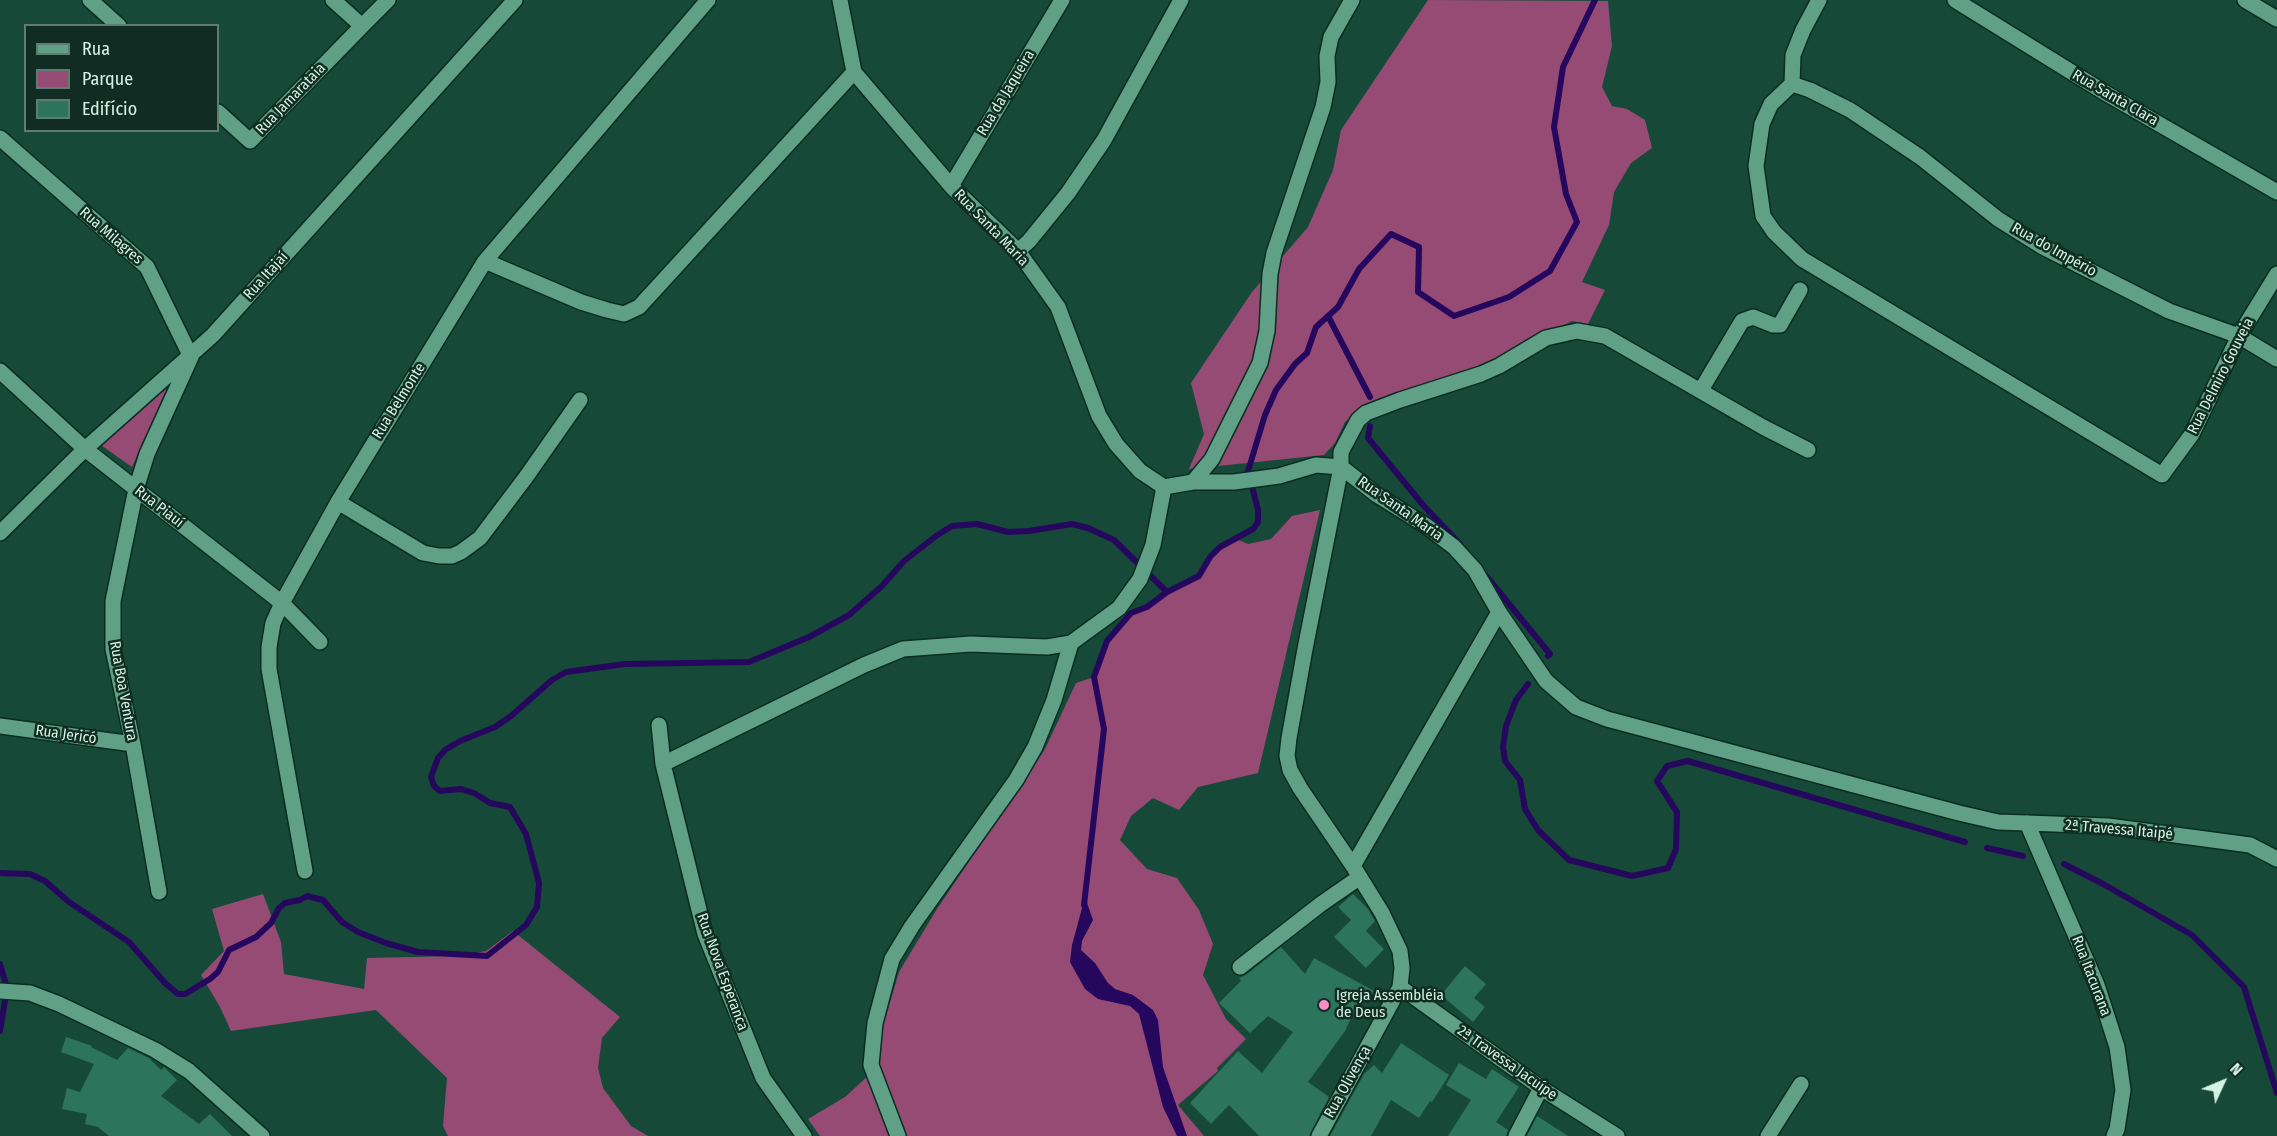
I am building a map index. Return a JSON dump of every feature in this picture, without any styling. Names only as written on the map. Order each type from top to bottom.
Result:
[{"type":"street","points":[[90,0],[117,24]]},
{"type":"street","points":[[333,0],[362,26],[388,0]]},
{"type":"street","name":"Rua Itajaí","points":[[0,533],[85,449],[213,335],[515,0]]},
{"type":"street","name":"Rua Belmonte","points":[[305,871],[269,669],[269,646],[273,623],[282,603],[338,502],[485,261],[708,0]]},
{"type":"street","name":"Rua Santa Maria","points":[[840,0],[854,72],[951,186],[1018,251],[1058,307],[1099,416],[1116,444],[1140,471],[1164,487]]},
{"type":"street","name":"Rua da Jaqueira","points":[[951,186],[1062,0]]},
{"type":"street","points":[[1018,251],[1068,194],[1104,140],[1181,0]]},
{"type":"street","points":[[1193,482],[1212,459],[1260,363],[1267,331],[1270,274],[1274,253],[1323,107],[1328,82],[1327,56],[1331,37],[1352,0]]},
{"type":"street","points":[[1792,84],[1794,55],[1803,30],[1819,0]]},
{"type":"street","name":"Rua Santa Clara","points":[[1955,0],[2107,94],[2277,192]]},
{"type":"street","points":[[2245,0],[2277,19]]},
{"type":"street","name":"Rua Jamarataia","points":[[219,113],[250,141],[362,26]]},
{"type":"street","points":[[485,261],[581,302],[607,310],[624,314],[639,308],[854,72]]},
{"type":"street","name":"Rua do Império","points":[[1792,84],[1850,110],[1920,158],[1998,219],[2034,242],[2169,311],[2239,336],[2277,359]]},
{"type":"street","name":"Rua Delmiro Gouveia","points":[[1792,84],[1772,104],[1762,124],[1756,166],[1763,216],[1774,232],[1802,259],[2162,475],[2192,434],[2239,336],[2277,274]]},
{"type":"street","name":"Rua Milagres","points":[[0,138],[147,267],[191,357]]},
{"type":"street","points":[[1701,390],[1742,321],[1753,317],[1773,325],[1780,325],[1800,290]]},
{"type":"street","name":"Rua Olivença","points":[[1319,1136],[1400,987],[1402,968],[1400,951],[1382,913],[1300,788],[1290,770],[1287,756],[1305,649],[1341,466],[1341,452],[1358,420],[1366,413],[1481,374],[1546,338],[1577,331],[1605,336],[1763,427],[1808,450]]},
{"type":"street","name":"Rua Boa Ventura","points":[[159,892],[133,744],[113,649],[113,613],[121,558],[136,489],[151,446],[191,357]]},
{"type":"street","name":"Rua Piauí","points":[[0,370],[85,449],[282,603],[320,642]]},
{"type":"street","points":[[338,502],[423,553],[452,556],[480,538],[580,400]]},
{"type":"street","points":[[663,764],[864,664],[903,649],[962,645],[1047,646],[1071,643],[1119,608],[1140,579],[1153,545],[1164,487],[1193,482],[1264,478],[1316,465],[1341,466]]},
{"type":"street","name":"Rua Santa Maria","points":[[1341,466],[1377,495],[1425,525],[1454,547],[1475,570],[1499,612],[1546,681],[1576,707],[1607,719],[1959,813]]},
{"type":"street","points":[[1240,967],[1321,904],[1357,872],[1499,612]]},
{"type":"street","points":[[897,1136],[871,1065],[875,1023],[892,959],[912,926],[1016,780],[1035,747],[1054,700],[1071,643]]},
{"type":"street","name":"Rua Nova Esperanca","points":[[659,725],[663,764],[709,944],[763,1078],[804,1136]]},
{"type":"street","name":"Rua Jericó","points":[[0,726],[133,744]]},
{"type":"street","name":"2ª Travessa Itaipé","points":[[1959,813],[1998,822],[2108,826],[2250,845],[2277,859]]},
{"type":"street","name":"Rua Itacurana","points":[[2026,823],[2097,985],[2117,1047],[2123,1090],[2114,1136]]},
{"type":"street","name":"2ª Travessa Jacuípe","points":[[1400,987],[1541,1088],[1617,1136]]},
{"type":"street","points":[[0,991],[30,993],[59,1004],[155,1050],[189,1071],[262,1136]]},
{"type":"street","points":[[1768,1136],[1801,1084]]},
{"type":"street","points":[[1516,1136],[1541,1088]]},
{"type":"green space","points":[[1428,0],[1608,1],[1612,46],[1602,87],[1612,106],[1627,109],[1645,120],[1652,148],[1631,163],[1614,192],[1609,225],[1582,282],[1605,290],[1588,324],[1572,321],[1480,367],[1408,389],[1364,407],[1345,422],[1335,443],[1324,455],[1189,469],[1204,434],[1191,383],[1252,292],[1308,227],[1333,170],[1341,130]]},
{"type":"green space","points":[[172,377],[132,467],[98,443]]},
{"type":"green space","points":[[1320,510],[1258,773],[1198,787],[1179,810],[1153,798],[1131,816],[1120,840],[1147,869],[1177,878],[1199,910],[1213,944],[1203,975],[1226,1019],[1246,1039],[1217,1068],[1218,1071],[1178,1105],[1204,1136],[905,1136],[879,1070],[881,1033],[899,972],[937,909],[1045,749],[1076,683],[1094,677],[1107,641],[1131,613],[1147,607],[1167,592],[1199,576],[1210,557],[1220,547],[1236,539],[1248,544],[1271,539],[1292,516]]},
{"type":"green space","points":[[263,894],[281,942],[284,974],[364,989],[367,958],[459,956],[486,951],[513,931],[620,1017],[602,1038],[598,1068],[603,1088],[631,1126],[648,1136],[448,1136],[443,1126],[447,1078],[376,1010],[231,1031],[201,975],[224,951],[212,909]]},
{"type":"green space","points":[[868,1076],[892,1136],[820,1136],[808,1119],[845,1097]]},
{"type":"shaded area","points":[[1085,897],[1093,920],[1082,941],[1081,950],[1095,963],[1108,983],[1115,989],[1133,995],[1153,1010],[1158,1020],[1163,1067],[1187,1136],[1177,1136],[1163,1107],[1139,1014],[1130,1006],[1098,999],[1085,989],[1070,962],[1072,945]]},
{"type":"building","points":[[1353,894],[1368,909],[1375,921],[1366,931],[1384,949],[1366,968],[1334,937],[1351,920],[1338,907]]},
{"type":"building","points":[[1281,947],[1305,974],[1314,958],[1374,991],[1354,1012],[1345,1031],[1308,1082],[1329,1097],[1309,1136],[1259,1136],[1229,1105],[1211,1124],[1190,1103],[1238,1051],[1262,1073],[1293,1032],[1268,1016],[1250,1033],[1219,1003],[1241,981],[1239,978]]},
{"type":"building","points":[[1465,966],[1486,984],[1474,998],[1485,1007],[1473,1022],[1441,995]]},
{"type":"building","points":[[66,1037],[92,1046],[117,1060],[128,1048],[149,1058],[161,1070],[164,1067],[177,1080],[161,1096],[199,1124],[210,1114],[232,1136],[109,1136],[98,1127],[85,1124],[87,1114],[62,1109],[67,1088],[80,1092],[94,1064],[61,1052]]},
{"type":"building","points":[[1401,1043],[1449,1075],[1432,1102],[1430,1101],[1419,1118],[1391,1100],[1371,1136],[1330,1136],[1364,1074],[1374,1065],[1382,1073]]},
{"type":"building","points":[[1459,1063],[1486,1079],[1492,1069],[1519,1087],[1496,1122],[1508,1130],[1506,1136],[1448,1136],[1471,1100],[1446,1085]]},
{"type":"building","points":[[1537,1116],[1568,1136],[1527,1136]]},
{"type":"waterway","points":[[1084,905],[1104,729],[1094,677],[1107,641],[1131,613],[1147,607],[1167,592],[1199,576],[1210,557],[1220,547],[1253,529],[1258,522],[1258,510],[1248,471],[1265,415],[1276,390],[1295,364],[1307,353],[1316,327],[1338,307],[1359,269],[1391,234],[1419,247],[1418,292],[1454,316],[1509,297],[1550,271],[1577,222],[1566,194],[1554,127],[1563,67],[1595,0]]},
{"type":"waterway","points":[[1328,316],[1370,397]]},
{"type":"waterway","points":[[1370,426],[1368,438],[1423,505],[1460,544]]},
{"type":"waterway","points":[[0,873],[30,874],[45,881],[69,902],[129,942],[165,983],[178,994],[185,994],[210,979],[218,972],[229,950],[256,937],[271,923],[279,908],[285,903],[307,896],[323,900],[342,922],[358,932],[386,943],[418,952],[487,956],[526,925],[537,907],[539,883],[526,834],[510,807],[490,803],[474,793],[461,789],[440,791],[434,786],[431,777],[438,758],[445,750],[460,741],[495,727],[552,680],[566,672],[625,664],[749,662],[809,637],[849,615],[882,586],[904,561],[952,526],[977,524],[1008,532],[1072,524],[1088,528],[1114,540],[1167,592]]},
{"type":"waterway","points":[[1487,577],[1550,654],[1548,656]]},
{"type":"waterway","points":[[1528,684],[1516,700],[1506,726],[1503,747],[1505,761],[1520,780],[1525,809],[1538,830],[1569,860],[1632,876],[1668,868],[1676,849],[1677,812],[1657,781],[1667,766],[1688,761],[1965,842]]},
{"type":"waterway","points":[[1987,848],[2023,856]]},
{"type":"waterway","points":[[2064,864],[2192,935],[2244,987],[2277,1093]]},
{"type":"waterway","points":[[0,964],[7,988],[0,1031]]},
{"type":"place","name":"Igreja Assembléia de Deus","points":[[1324,1005]]}]
